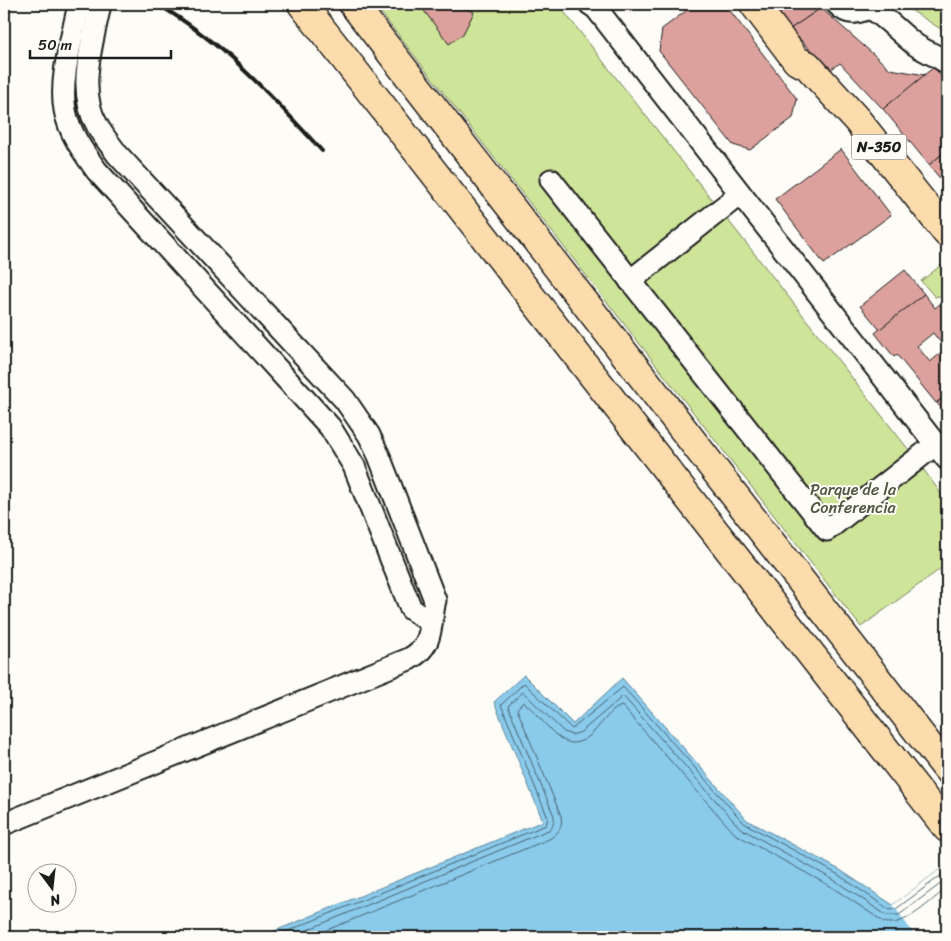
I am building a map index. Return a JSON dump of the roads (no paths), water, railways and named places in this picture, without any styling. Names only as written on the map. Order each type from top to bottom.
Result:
[{"type":"main road","points":[[302,4],[945,829]]},
{"type":"main road","points":[[353,4],[947,769]]},
{"type":"main road","name":"N-350","points":[[754,4],[797,61],[808,65],[857,120],[947,233]]},
{"type":"main road","name":"N-350","points":[[766,4],[806,54],[808,65]]},
{"type":"street","points":[[79,4],[63,95],[65,112],[82,150],[97,171],[330,427],[354,466],[411,609],[430,622]]},
{"type":"street","points":[[4,824],[398,664],[420,653],[426,647],[429,639],[430,622],[435,600],[369,435],[345,400],[124,161],[96,125],[86,90],[87,70],[100,4]]},
{"type":"street","points":[[837,4],[844,12],[854,14],[870,8],[886,17],[915,45],[934,53],[947,63]]},
{"type":"street","points":[[551,180],[827,530],[942,451],[594,5]]},
{"type":"street","points":[[630,281],[740,194]]},
{"type":"water","points":[[524,675],[573,724],[622,678],[747,820],[840,870],[893,905],[947,864],[947,930],[939,937],[260,937],[543,821],[494,702]]},
{"type":"railway","points":[[157,4],[203,35],[224,52],[265,90],[322,151]]},
{"type":"park label","name":"Parque de la Conferencia","points":[[853,498]]}]
